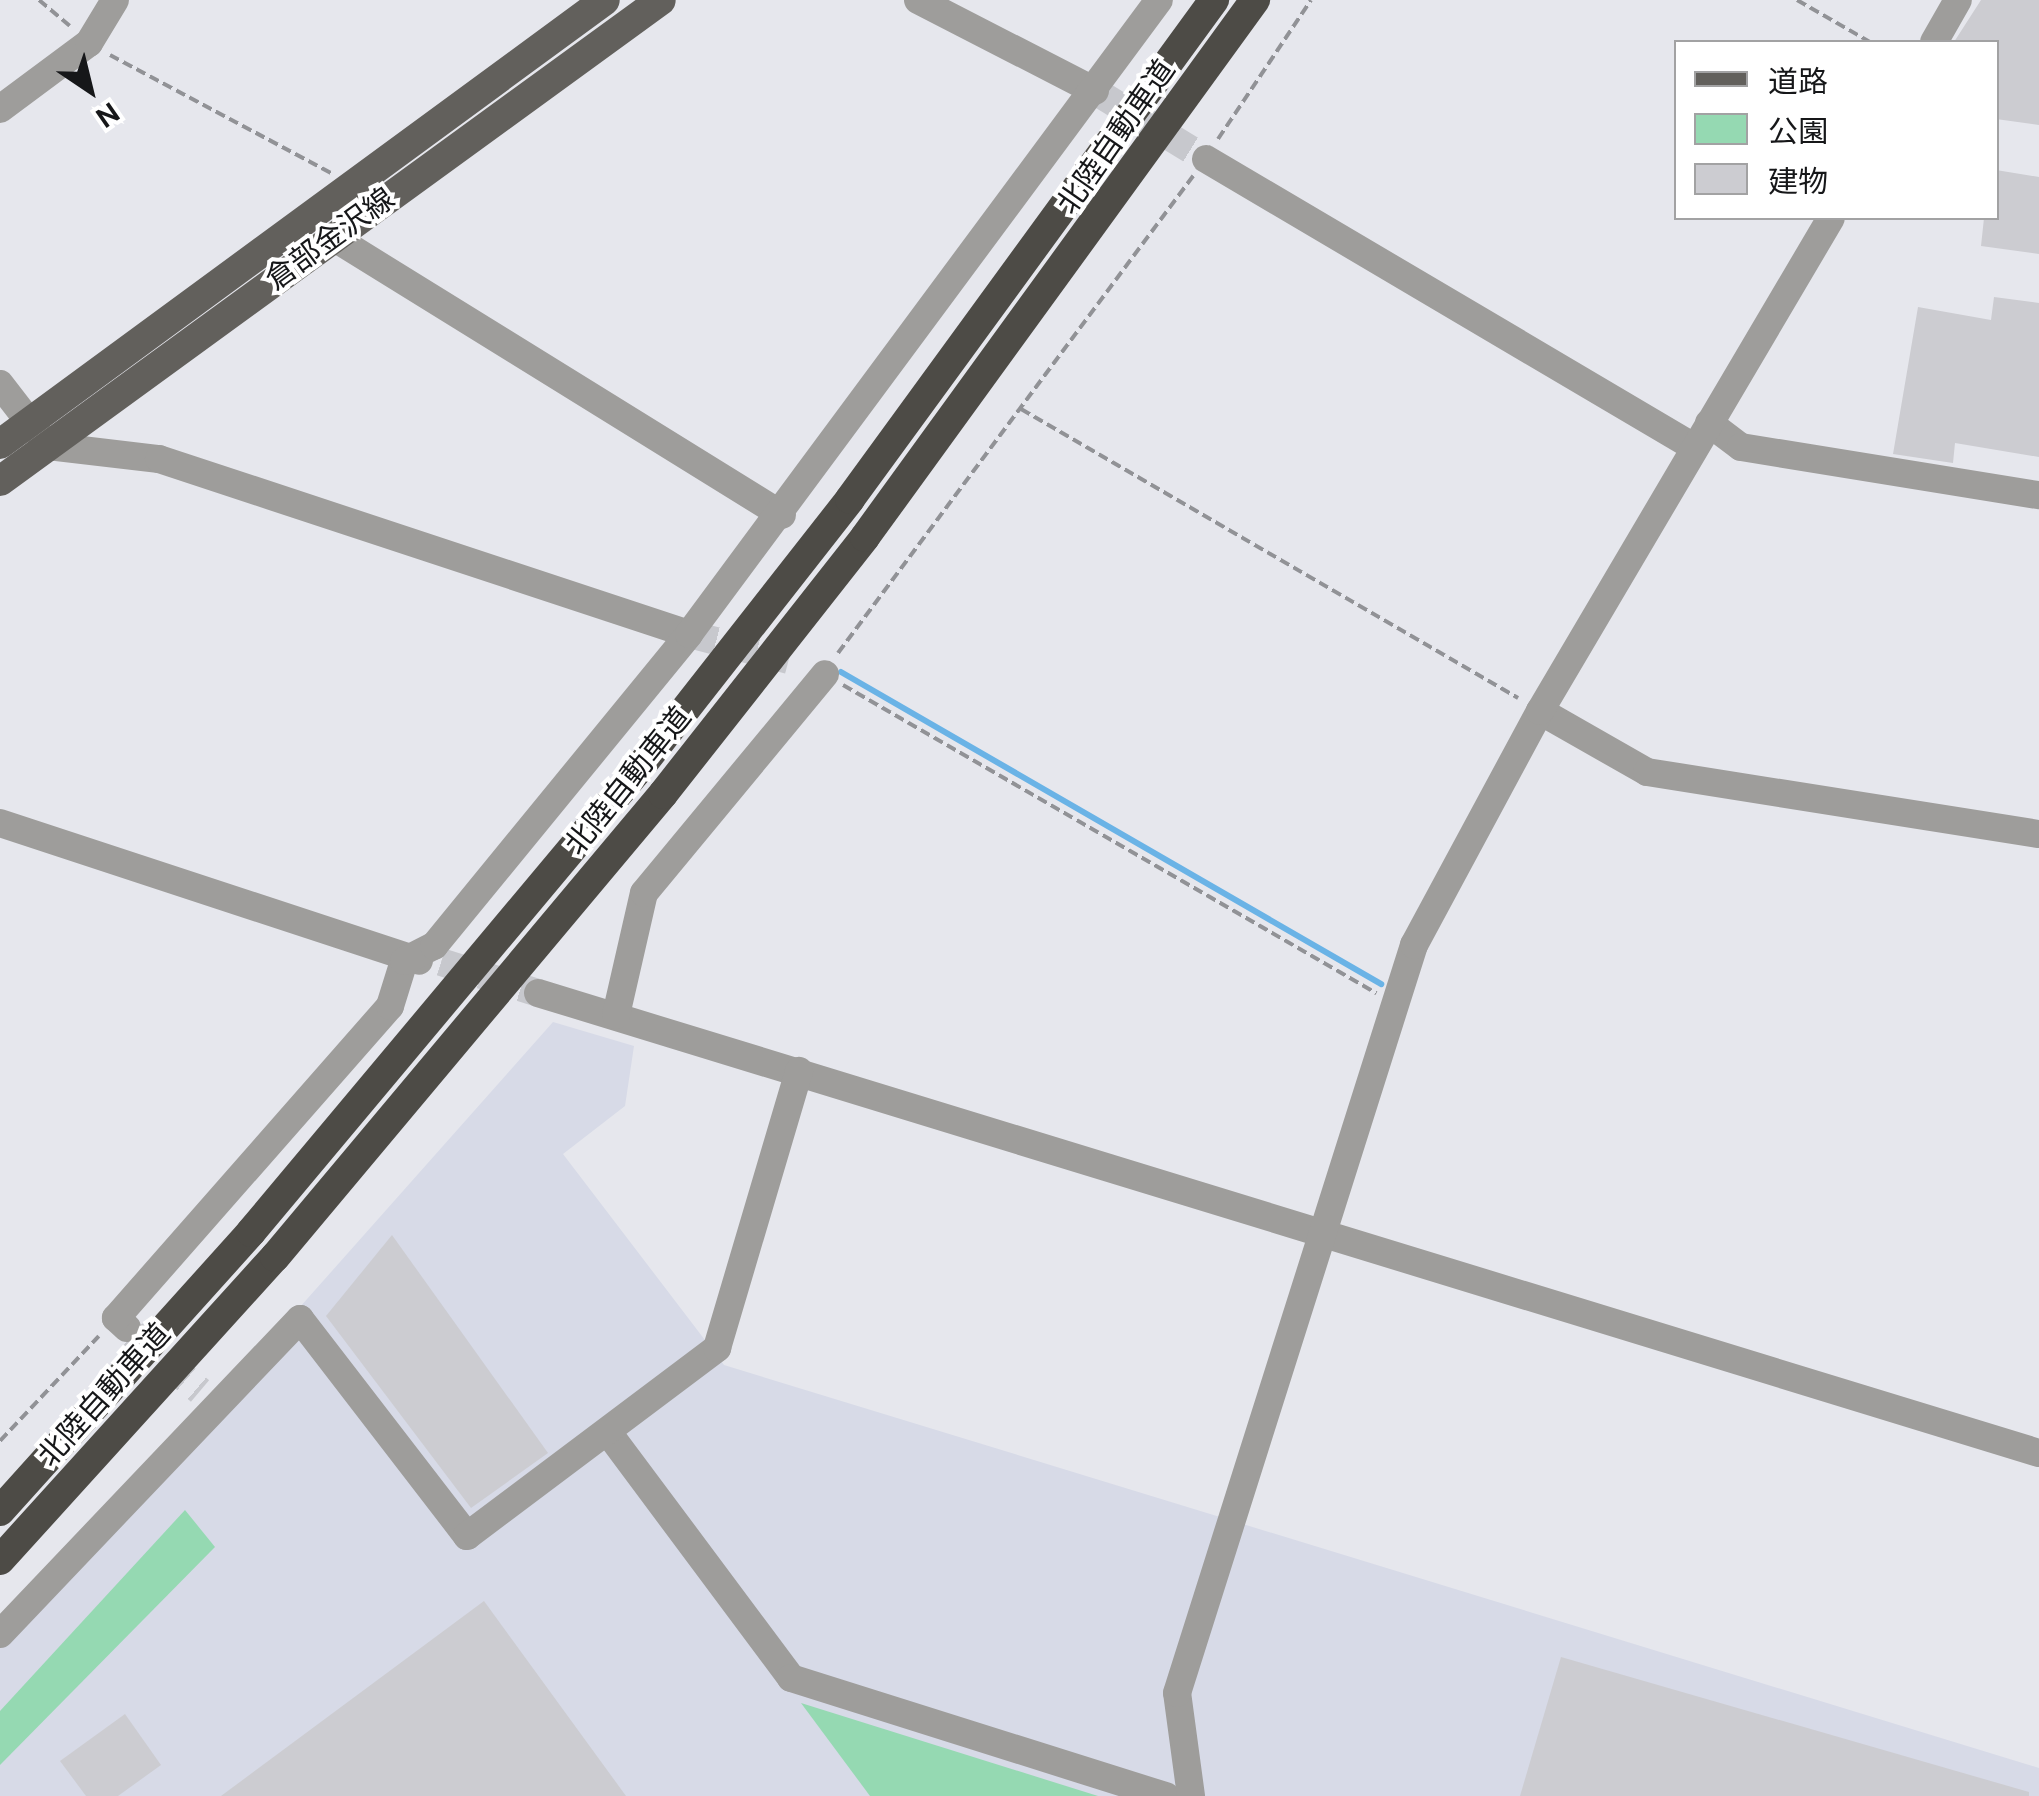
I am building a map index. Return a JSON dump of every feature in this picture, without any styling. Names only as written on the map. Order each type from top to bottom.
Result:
[{"type":"highway","name":"北陸自動車道","points":[[0,1511],[250,1232],[638,772],[885,452],[1214,0]]},
{"type":"highway","name":"北陸自動車道","points":[[0,1560],[301,1227],[663,794],[900,491],[1255,0]]},
{"type":"main road","name":"倉部金沢線","points":[[0,481],[39,434],[352,184],[605,0]]},
{"type":"main road","name":"倉部金沢線","points":[[0,444],[39,434],[333,237],[661,0]]},
{"type":"street","points":[[0,109],[89,44],[115,0]]},
{"type":"street","points":[[918,0],[1096,92]]},
{"type":"street","points":[[121,1323],[390,1006],[404,961],[434,946],[689,634],[1096,92],[1159,0]]},
{"type":"street","points":[[1935,40],[1958,0]]},
{"type":"street","points":[[1206,158],[1694,447]]},
{"type":"street","points":[[1191,1796],[1177,1693],[1318,1232],[1414,946],[1540,710],[1829,220]]},
{"type":"street","points":[[333,237],[782,515]]},
{"type":"street","points":[[0,384],[39,434],[160,459],[689,634]]},
{"type":"street","points":[[1709,422],[1741,447],[2039,494]]},
{"type":"street","points":[[616,1015],[644,893],[825,674]]},
{"type":"street","points":[[1540,710],[1648,772],[2039,834]]},
{"type":"street","points":[[0,823],[404,961],[441,962]]},
{"type":"street","points":[[538,993],[2039,1454]]},
{"type":"street","points":[[0,1634],[208,1398],[300,1319],[467,1536],[610,1435],[717,1348],[799,1071]]},
{"type":"street","points":[[610,1435],[790,1678],[1166,1796]]},
{"type":"path","points":[[39,0],[89,44],[352,184]]},
{"type":"path","points":[[1310,0],[1206,158],[825,674],[1396,1004]]},
{"type":"path","points":[[1797,0],[1867,40]]},
{"type":"path","points":[[1021,409],[1540,710]]},
{"type":"path","points":[[0,1442],[121,1323]]},
{"type":"shaded area","points":[[553,1022],[634,1046],[625,1106],[563,1154],[724,1365],[2039,1768],[2039,1796],[0,1796],[0,1645]]},
{"type":"green space","points":[[185,1510],[215,1547],[0,1765],[0,1711]]},
{"type":"green space","points":[[801,1703],[1098,1796],[870,1796]]},
{"type":"building","points":[[1981,0],[2039,0],[2039,125],[1999,119],[1999,40],[1955,40]]},
{"type":"building","points":[[1999,170],[2039,177],[2039,254],[1981,246],[1984,220],[1999,220]]},
{"type":"building","points":[[1994,297],[2039,303],[2039,457],[1955,443],[1953,463],[1893,454],[1918,307],[1991,320]]},
{"type":"building","points":[[392,1235],[548,1453],[471,1508],[326,1316]]},
{"type":"building","points":[[484,1601],[626,1796],[221,1796]]},
{"type":"building","points":[[1561,1657],[2029,1792],[2029,1796],[1520,1796]]},
{"type":"building","points":[[125,1714],[161,1765],[118,1796],[86,1796],[60,1761]]},
{"type":"waterway","points":[[841,672],[1381,984]]},
{"type":"tunnel","points":[[1095,91],[1206,159]]},
{"type":"tunnel","points":[[689,634],[789,660]]},
{"type":"tunnel","points":[[441,962],[538,993]]},
{"type":"tunnel","points":[[133,1334],[200,1391]]}]
